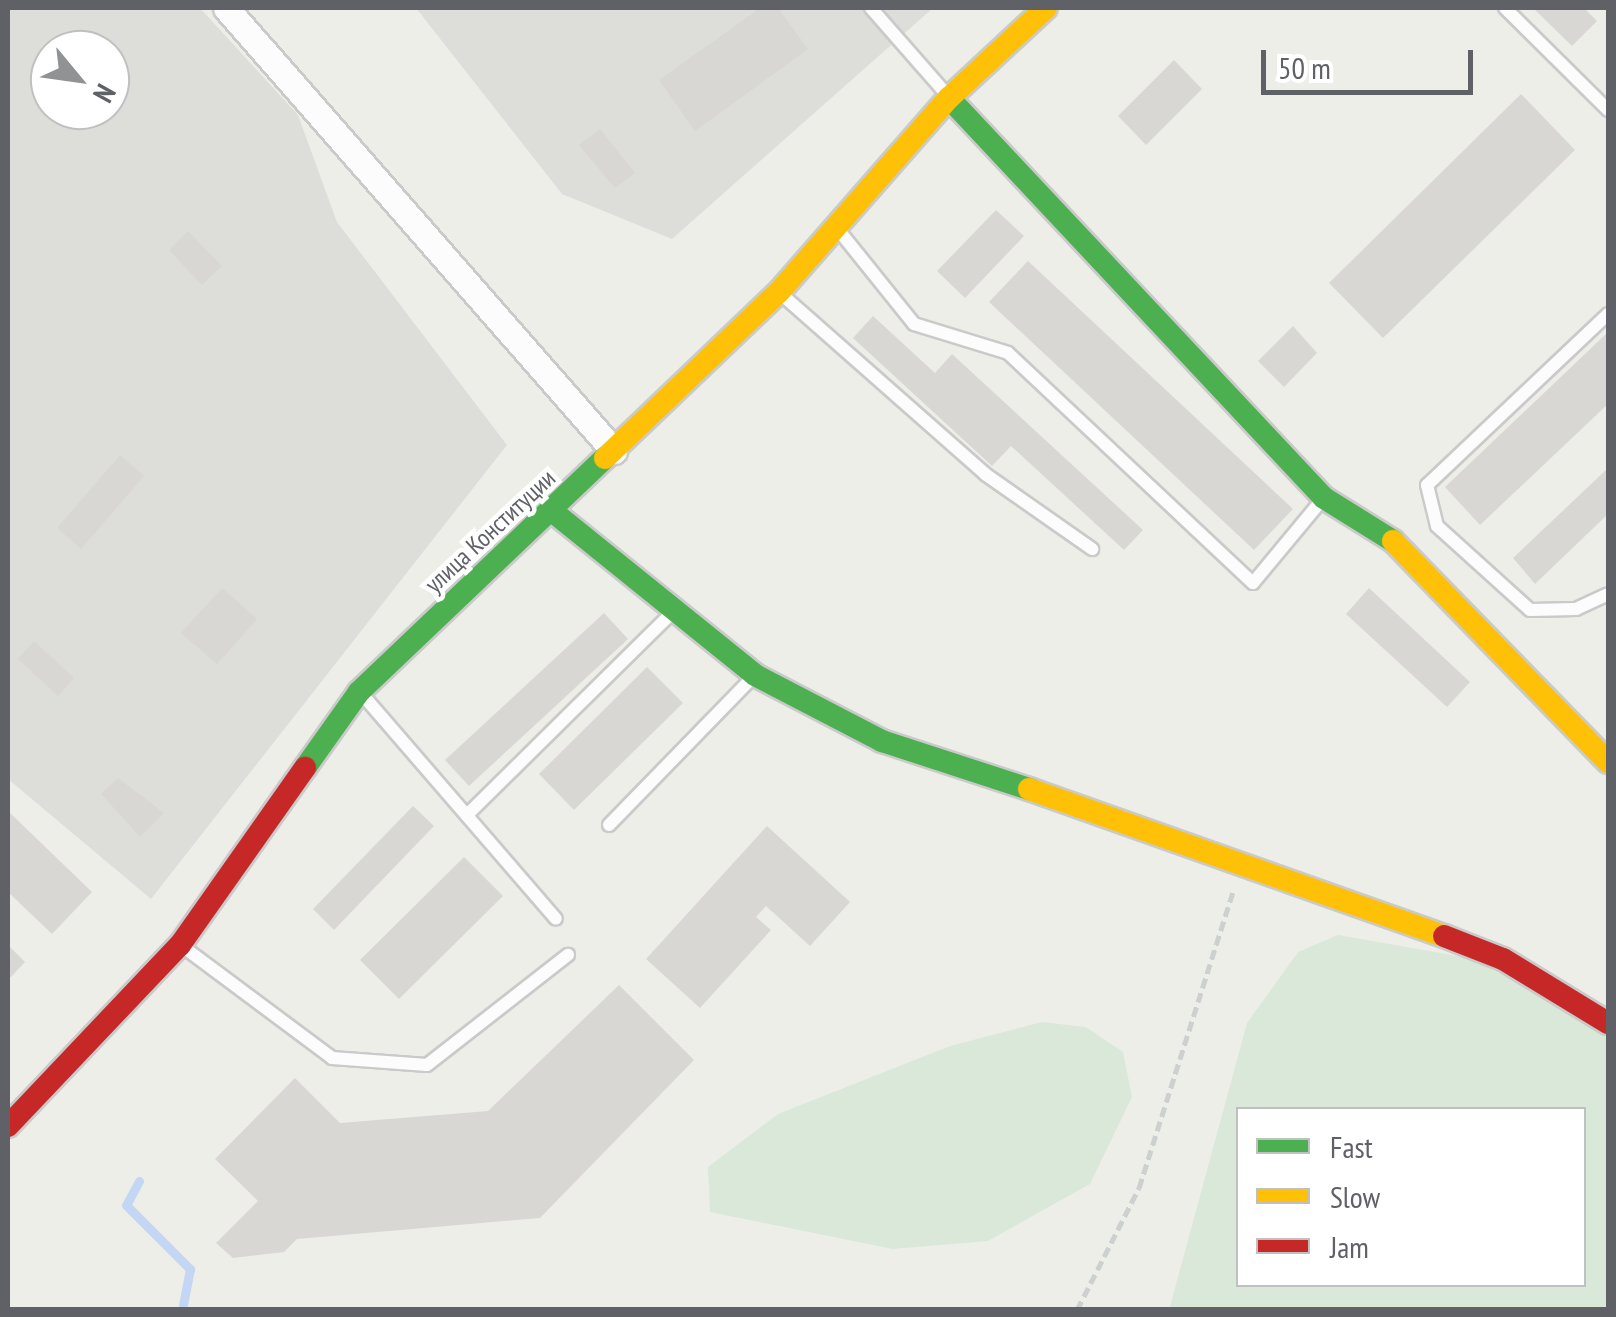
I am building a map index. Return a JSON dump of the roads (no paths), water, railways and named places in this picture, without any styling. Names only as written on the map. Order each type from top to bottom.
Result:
[{"type":"street","points":[[226,8],[614,451]]},
{"type":"street","name":"улица Конституции","points":[[8,1126],[180,945],[359,692],[778,292],[949,98],[1046,8]]},
{"type":"street","points":[[949,98],[1324,498],[1411,552],[1608,762]]},
{"type":"street","points":[[552,511],[755,675],[882,741],[1244,858],[1503,959],[1608,1024]]},
{"type":"lane","points":[[871,8],[949,98]]},
{"type":"lane","points":[[1505,8],[1608,110]]},
{"type":"lane","points":[[835,226],[914,324],[1008,353],[1254,583],[1324,498]]},
{"type":"lane","points":[[778,292],[985,474],[1092,549]]},
{"type":"lane","points":[[1608,314],[1427,485],[1437,526],[1530,610],[1576,609],[1608,594]]},
{"type":"lane","points":[[1411,552],[1437,526]]},
{"type":"lane","points":[[470,812],[674,611]]},
{"type":"lane","points":[[610,824],[755,675]]},
{"type":"lane","points":[[359,692],[470,812],[556,919]]},
{"type":"lane","points":[[180,945],[332,1058],[426,1065],[568,955]]},
{"type":"waterway","points":[[139,1181],[126,1205],[190,1269],[182,1310]]}]
